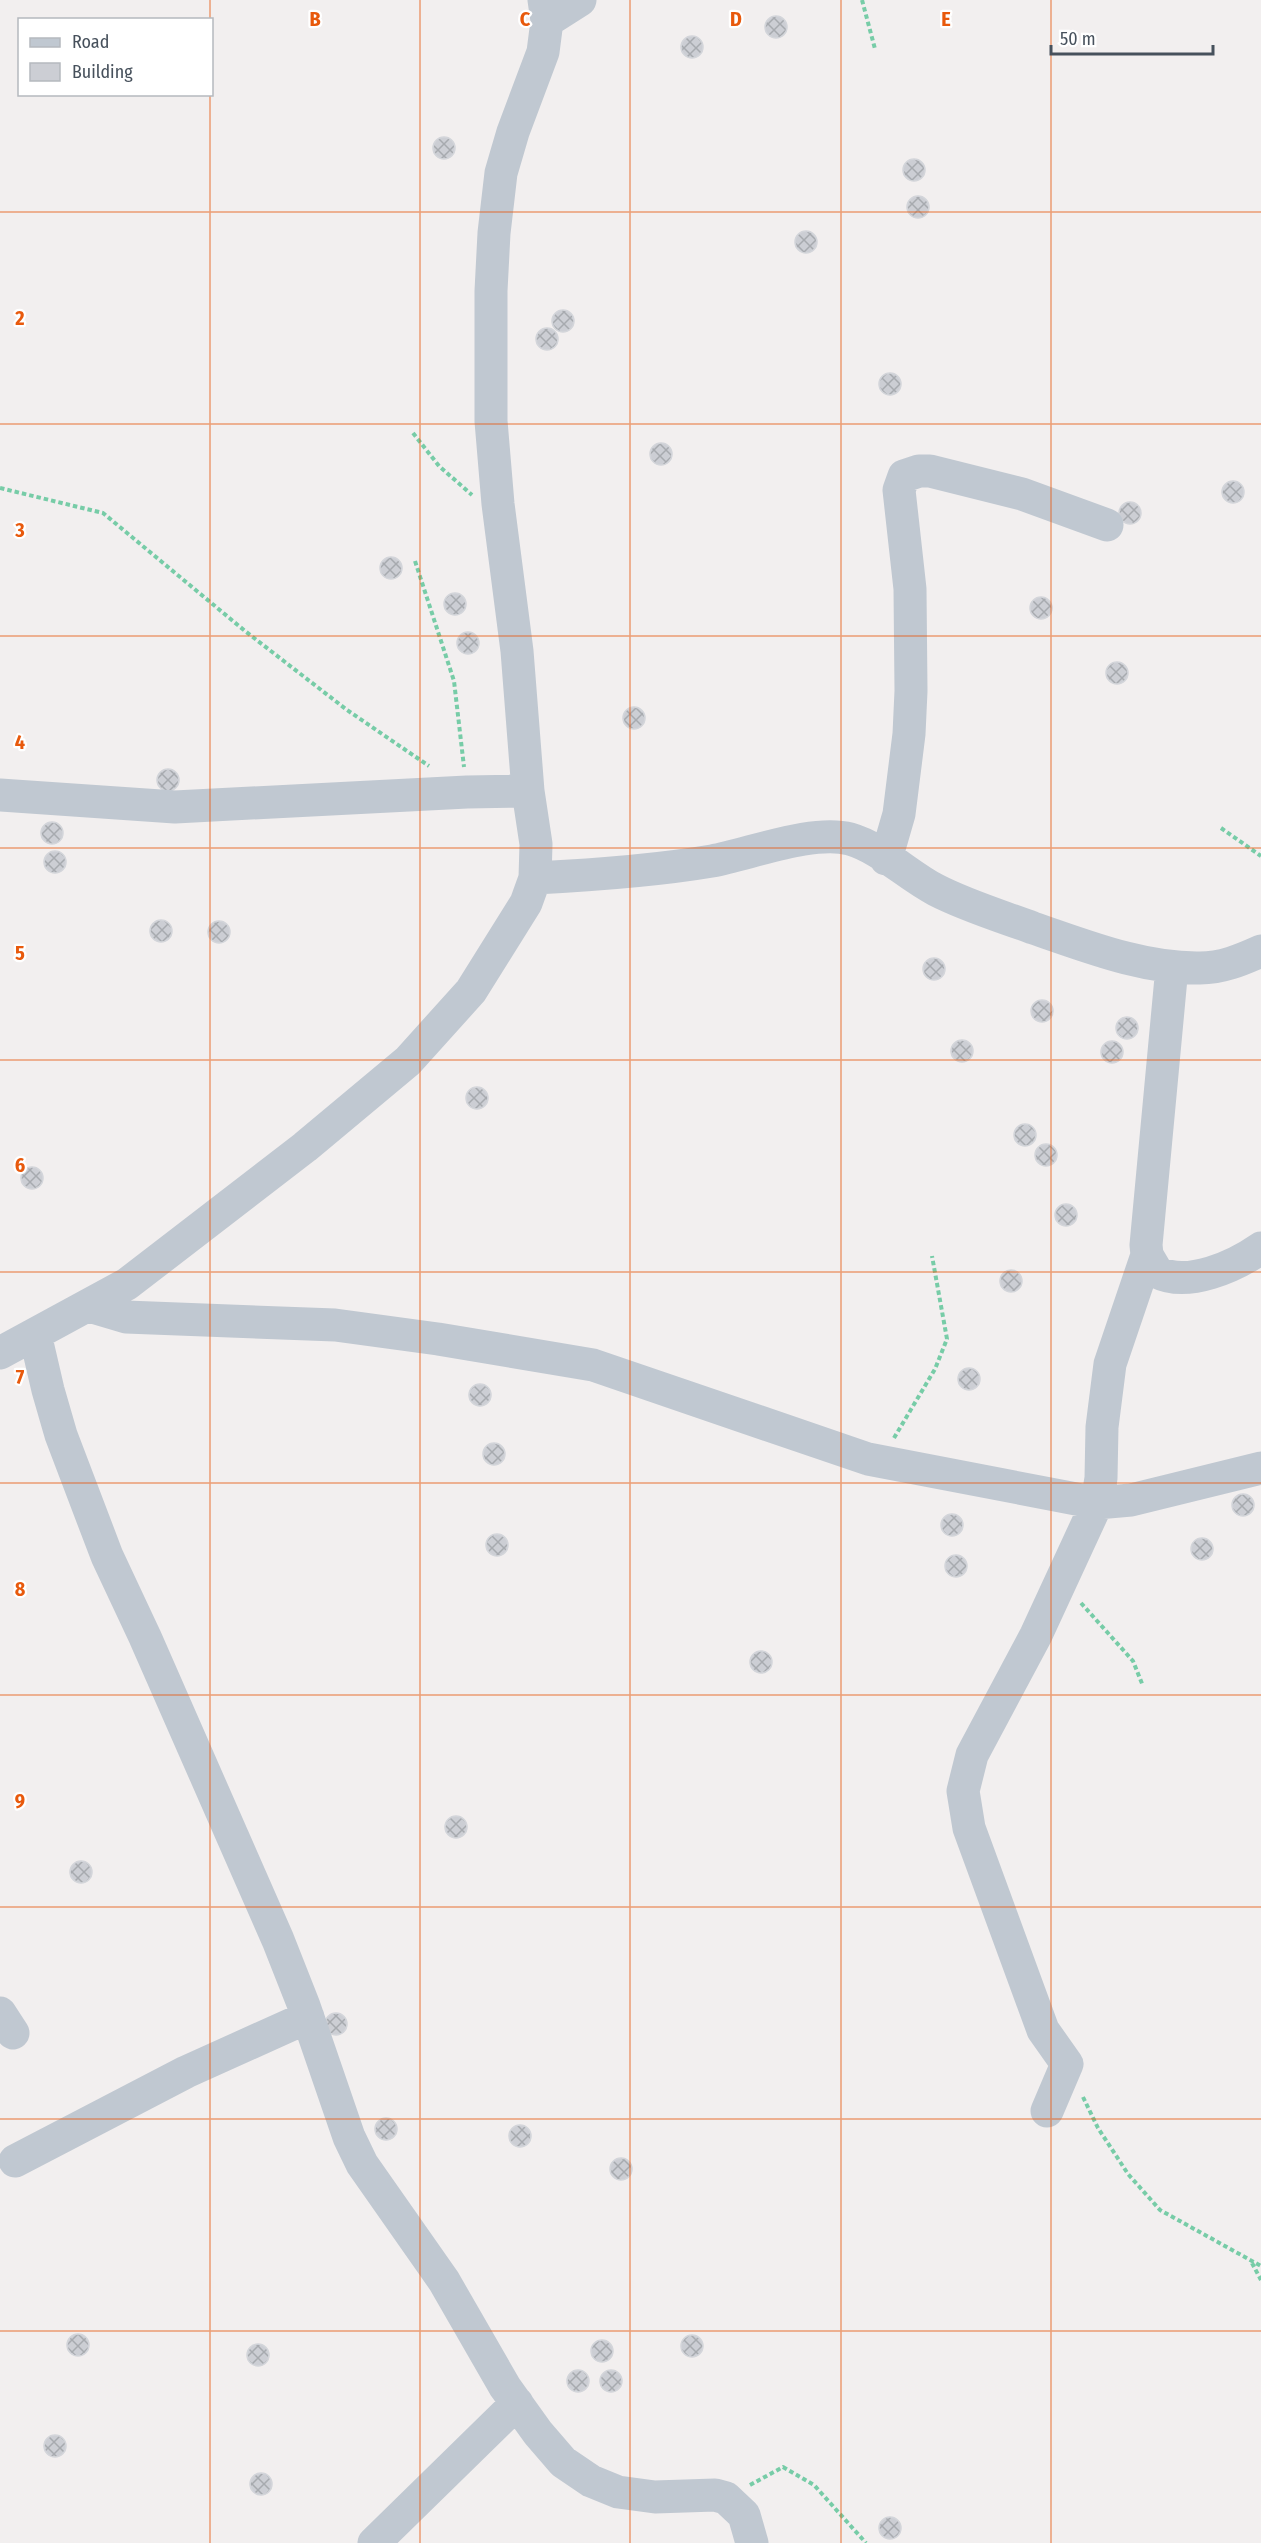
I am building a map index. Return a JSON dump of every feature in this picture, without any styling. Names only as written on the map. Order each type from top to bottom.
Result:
[{"type":"street","points":[[0,1353],[127,1284],[305,1147],[408,1061],[484,974],[526,903],[535,878],[536,844],[528,791],[517,651],[498,504],[491,421],[491,291],[494,233],[501,173],[513,132],[543,52],[545,10],[580,0]]},
{"type":"street","points":[[886,859],[899,814],[909,734],[910,589],[899,490],[904,476],[919,471],[930,471],[1022,494],[1107,525]]},
{"type":"street","points":[[0,795],[175,807],[528,791]]},
{"type":"street","points":[[535,878],[655,869],[714,861],[815,838],[835,837],[850,839],[936,890],[994,914],[1103,952],[1172,967],[1215,967],[1261,951]]},
{"type":"street","points":[[1047,2110],[1067,2064],[1043,2030],[969,1828],[963,1791],[972,1755],[1035,1635],[1097,1503],[1101,1478],[1102,1427],[1110,1364],[1147,1255],[1146,1245],[1172,967]]},
{"type":"street","points":[[1147,1255],[1157,1272],[1175,1278],[1211,1271],[1242,1260],[1261,1248]]},
{"type":"street","points":[[89,1306],[126,1317],[335,1325],[438,1339],[593,1365],[834,1449],[879,1462],[1097,1503],[1131,1500],[1261,1468]]},
{"type":"street","points":[[35,1334],[48,1390],[62,1435],[106,1556],[145,1637],[278,1940],[308,2017],[349,2137],[362,2164],[444,2281],[537,2433],[563,2462],[591,2481],[618,2492],[655,2498],[715,2495],[726,2498],[744,2516],[752,2543]]},
{"type":"street","points":[[15,2161],[186,2072],[308,2017]]},
{"type":"street","points":[[374,2543],[517,2403]]},
{"type":"path","points":[[862,0],[875,49]]},
{"type":"path","points":[[413,433],[439,466],[469,494],[498,504]]},
{"type":"path","points":[[0,488],[103,513],[245,632],[319,689],[430,767]]},
{"type":"path","points":[[415,561],[454,681],[467,792]]},
{"type":"path","points":[[1221,828],[1261,856]]},
{"type":"path","points":[[879,1462],[935,1369],[947,1339],[932,1256]]},
{"type":"path","points":[[1066,1570],[1077,1600],[1098,1620],[1133,1661],[1143,1686]]},
{"type":"path","points":[[1067,2064],[1098,2128],[1128,2174],[1160,2210],[1261,2266]]},
{"type":"path","points":[[1252,2262],[1261,2280]]},
{"type":"path","points":[[726,2498],[783,2467],[814,2485],[866,2543]]},
{"type":"building","points":[[776,16],[784,19],[787,27],[784,35],[776,38],[768,35],[765,27],[768,19]]},
{"type":"building","points":[[692,36],[700,39],[703,47],[700,55],[692,58],[684,55],[681,47],[684,39]]},
{"type":"building","points":[[444,137],[452,140],[455,148],[452,156],[444,159],[436,156],[433,148],[436,140]]},
{"type":"building","points":[[914,159],[922,162],[925,170],[922,178],[914,181],[906,178],[903,170],[906,162]]},
{"type":"building","points":[[918,196],[926,199],[929,207],[926,215],[918,218],[910,215],[907,207],[910,199]]},
{"type":"building","points":[[806,231],[814,234],[817,242],[814,250],[806,253],[798,250],[795,242],[798,234]]},
{"type":"building","points":[[563,310],[571,313],[574,321],[571,329],[563,332],[555,329],[552,321],[555,313]]},
{"type":"building","points":[[547,328],[555,331],[558,339],[555,347],[547,350],[539,347],[536,339],[539,331]]},
{"type":"building","points":[[890,373],[898,376],[901,384],[898,392],[890,395],[882,392],[879,384],[882,376]]},
{"type":"building","points":[[661,443],[669,446],[672,454],[669,462],[661,465],[653,462],[650,454],[653,446]]},
{"type":"building","points":[[1233,481],[1241,484],[1244,492],[1241,500],[1233,503],[1225,500],[1222,492],[1225,484]]},
{"type":"building","points":[[1130,502],[1138,505],[1141,513],[1138,521],[1130,524],[1122,521],[1119,513],[1122,505]]},
{"type":"building","points":[[391,557],[399,560],[402,568],[399,576],[391,579],[383,576],[380,568],[383,560]]},
{"type":"building","points":[[455,593],[463,596],[466,604],[463,612],[455,615],[447,612],[444,604],[447,596]]},
{"type":"building","points":[[1041,597],[1049,600],[1052,608],[1049,616],[1041,619],[1033,616],[1030,608],[1033,600]]},
{"type":"building","points":[[468,632],[476,635],[479,643],[476,651],[468,654],[460,651],[457,643],[460,635]]},
{"type":"building","points":[[1117,662],[1125,665],[1128,673],[1125,681],[1117,684],[1109,681],[1106,673],[1109,665]]},
{"type":"building","points":[[634,707],[642,710],[645,718],[642,726],[634,729],[626,726],[623,718],[626,710]]},
{"type":"building","points":[[168,769],[176,772],[179,780],[176,788],[168,791],[160,788],[157,780],[160,772]]},
{"type":"building","points":[[52,822],[60,825],[63,833],[60,841],[52,844],[44,841],[41,833],[44,825]]},
{"type":"building","points":[[55,851],[63,854],[66,862],[63,870],[55,873],[47,870],[44,862],[47,854]]},
{"type":"building","points":[[161,920],[169,923],[172,931],[169,939],[161,942],[153,939],[150,931],[153,923]]},
{"type":"building","points":[[219,921],[227,924],[230,932],[227,940],[219,943],[211,940],[208,932],[211,924]]},
{"type":"building","points":[[934,958],[942,961],[945,969],[942,977],[934,980],[926,977],[923,969],[926,961]]},
{"type":"building","points":[[1042,1000],[1050,1003],[1053,1011],[1050,1019],[1042,1022],[1034,1019],[1031,1011],[1034,1003]]},
{"type":"building","points":[[1127,1017],[1135,1020],[1138,1028],[1135,1036],[1127,1039],[1119,1036],[1116,1028],[1119,1020]]},
{"type":"building","points":[[962,1040],[970,1043],[973,1051],[970,1059],[962,1062],[954,1059],[951,1051],[954,1043]]},
{"type":"building","points":[[1112,1041],[1120,1044],[1123,1052],[1120,1060],[1112,1063],[1104,1060],[1101,1052],[1104,1044]]},
{"type":"building","points":[[477,1087],[485,1090],[488,1098],[485,1106],[477,1109],[469,1106],[466,1098],[469,1090]]},
{"type":"building","points":[[1025,1124],[1033,1127],[1036,1135],[1033,1143],[1025,1146],[1017,1143],[1014,1135],[1017,1127]]},
{"type":"building","points":[[1046,1144],[1054,1147],[1057,1155],[1054,1163],[1046,1166],[1038,1163],[1035,1155],[1038,1147]]},
{"type":"building","points":[[32,1167],[40,1170],[43,1178],[40,1186],[32,1189],[24,1186],[21,1178],[24,1170]]},
{"type":"building","points":[[1066,1204],[1074,1207],[1077,1215],[1074,1223],[1066,1226],[1058,1223],[1055,1215],[1058,1207]]},
{"type":"building","points":[[1011,1270],[1019,1273],[1022,1281],[1019,1289],[1011,1292],[1003,1289],[1000,1281],[1003,1273]]},
{"type":"building","points":[[969,1368],[977,1371],[980,1379],[977,1387],[969,1390],[961,1387],[958,1379],[961,1371]]},
{"type":"building","points":[[480,1384],[488,1387],[491,1395],[488,1403],[480,1406],[472,1403],[469,1395],[472,1387]]},
{"type":"building","points":[[494,1443],[502,1446],[505,1454],[502,1462],[494,1465],[486,1462],[483,1454],[486,1446]]},
{"type":"building","points":[[1243,1494],[1251,1497],[1254,1505],[1251,1513],[1243,1516],[1235,1513],[1232,1505],[1235,1497]]},
{"type":"building","points":[[952,1514],[960,1517],[963,1525],[960,1533],[952,1536],[944,1533],[941,1525],[944,1517]]},
{"type":"building","points":[[497,1534],[505,1537],[508,1545],[505,1553],[497,1556],[489,1553],[486,1545],[489,1537]]},
{"type":"building","points":[[1202,1538],[1210,1541],[1213,1549],[1210,1557],[1202,1560],[1194,1557],[1191,1549],[1194,1541]]},
{"type":"building","points":[[956,1555],[964,1558],[967,1566],[964,1574],[956,1577],[948,1574],[945,1566],[948,1558]]},
{"type":"building","points":[[761,1651],[769,1654],[772,1662],[769,1670],[761,1673],[753,1670],[750,1662],[753,1654]]},
{"type":"building","points":[[456,1816],[464,1819],[467,1827],[464,1835],[456,1838],[448,1835],[445,1827],[448,1819]]},
{"type":"building","points":[[81,1861],[89,1864],[92,1872],[89,1880],[81,1883],[73,1880],[70,1872],[73,1864]]},
{"type":"building","points":[[336,2013],[344,2016],[347,2024],[344,2032],[336,2035],[328,2032],[325,2024],[328,2016]]},
{"type":"building","points":[[386,2118],[394,2121],[397,2129],[394,2137],[386,2140],[378,2137],[375,2129],[378,2121]]},
{"type":"building","points":[[520,2125],[528,2128],[531,2136],[528,2144],[520,2147],[512,2144],[509,2136],[512,2128]]},
{"type":"building","points":[[621,2158],[629,2161],[632,2169],[629,2177],[621,2180],[613,2177],[610,2169],[613,2161]]},
{"type":"building","points":[[78,2334],[86,2337],[89,2345],[86,2353],[78,2356],[70,2353],[67,2345],[70,2337]]},
{"type":"building","points":[[692,2335],[700,2338],[703,2346],[700,2354],[692,2357],[684,2354],[681,2346],[684,2338]]},
{"type":"building","points":[[602,2340],[610,2343],[613,2351],[610,2359],[602,2362],[594,2359],[591,2351],[594,2343]]},
{"type":"building","points":[[258,2344],[266,2347],[269,2355],[266,2363],[258,2366],[250,2363],[247,2355],[250,2347]]},
{"type":"building","points":[[578,2370],[586,2373],[589,2381],[586,2389],[578,2392],[570,2389],[567,2381],[570,2373]]},
{"type":"building","points":[[611,2370],[619,2373],[622,2381],[619,2389],[611,2392],[603,2389],[600,2381],[603,2373]]},
{"type":"building","points":[[55,2435],[63,2438],[66,2446],[63,2454],[55,2457],[47,2454],[44,2446],[47,2438]]},
{"type":"building","points":[[261,2473],[269,2476],[272,2484],[269,2492],[261,2495],[253,2492],[250,2484],[253,2476]]},
{"type":"building","points":[[890,2517],[898,2520],[901,2528],[898,2536],[890,2539],[882,2536],[879,2528],[882,2520]]}]
